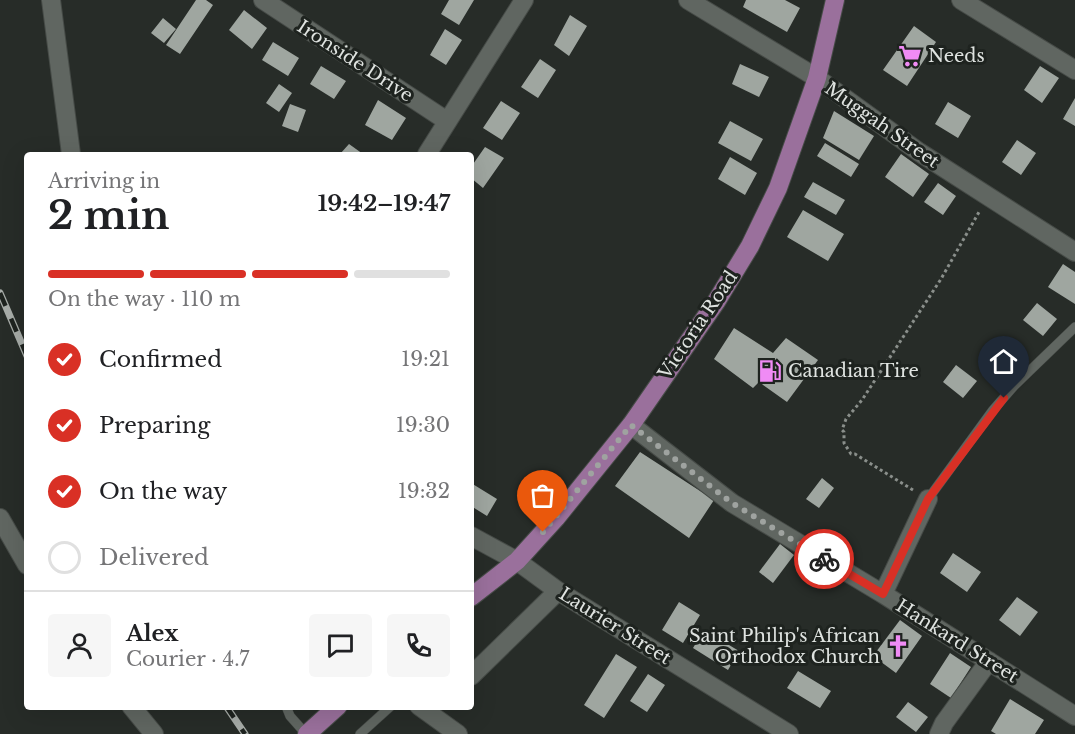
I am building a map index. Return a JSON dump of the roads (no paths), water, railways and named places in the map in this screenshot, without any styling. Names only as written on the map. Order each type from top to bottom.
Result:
[{"type":"main road","name":"Victoria Road","points":[[474,595],[517,561],[556,518],[631,425],[716,302],[750,246],[778,188],[817,78],[836,0]]},
{"type":"main road","points":[[306,734],[333,710]]},
{"type":"street","points":[[51,0],[70,152]]},
{"type":"street","name":"Ironside Drive","points":[[263,0],[447,121]]},
{"type":"street","points":[[428,152],[524,0]]},
{"type":"street","name":"Muggah Street","points":[[688,0],[817,78],[919,152],[1075,252]]},
{"type":"street","points":[[961,0],[1075,70]]},
{"type":"street","name":"Hankard Street","points":[[631,425],[732,503],[883,594],[1075,716]]},
{"type":"street","points":[[883,594],[928,499]]},
{"type":"street","points":[[0,518],[24,560]]},
{"type":"street","name":"Laurier Street","points":[[474,538],[517,561],[558,591],[789,734]]},
{"type":"street","points":[[474,673],[558,591]]},
{"type":"street","points":[[939,734],[944,723],[989,662]]},
{"type":"street","points":[[134,710],[154,734]]},
{"type":"street","points":[[430,710],[458,734]]},
{"type":"lane","points":[[928,499],[993,410],[1014,386],[1075,327]]},
{"type":"lane","points":[[288,710],[306,734]]},
{"type":"lane","points":[[360,734],[387,710]]},
{"type":"railway","points":[[0,293],[24,349]]},
{"type":"railway","points":[[229,710],[245,734]]},
{"type":"place","name":"Needs","points":[[910,56]]},
{"type":"place","name":"Canadian Tire","points":[[770,371]]},
{"type":"place","name":"Saint Philip's African Orthodox Church","points":[[898,646]]}]
